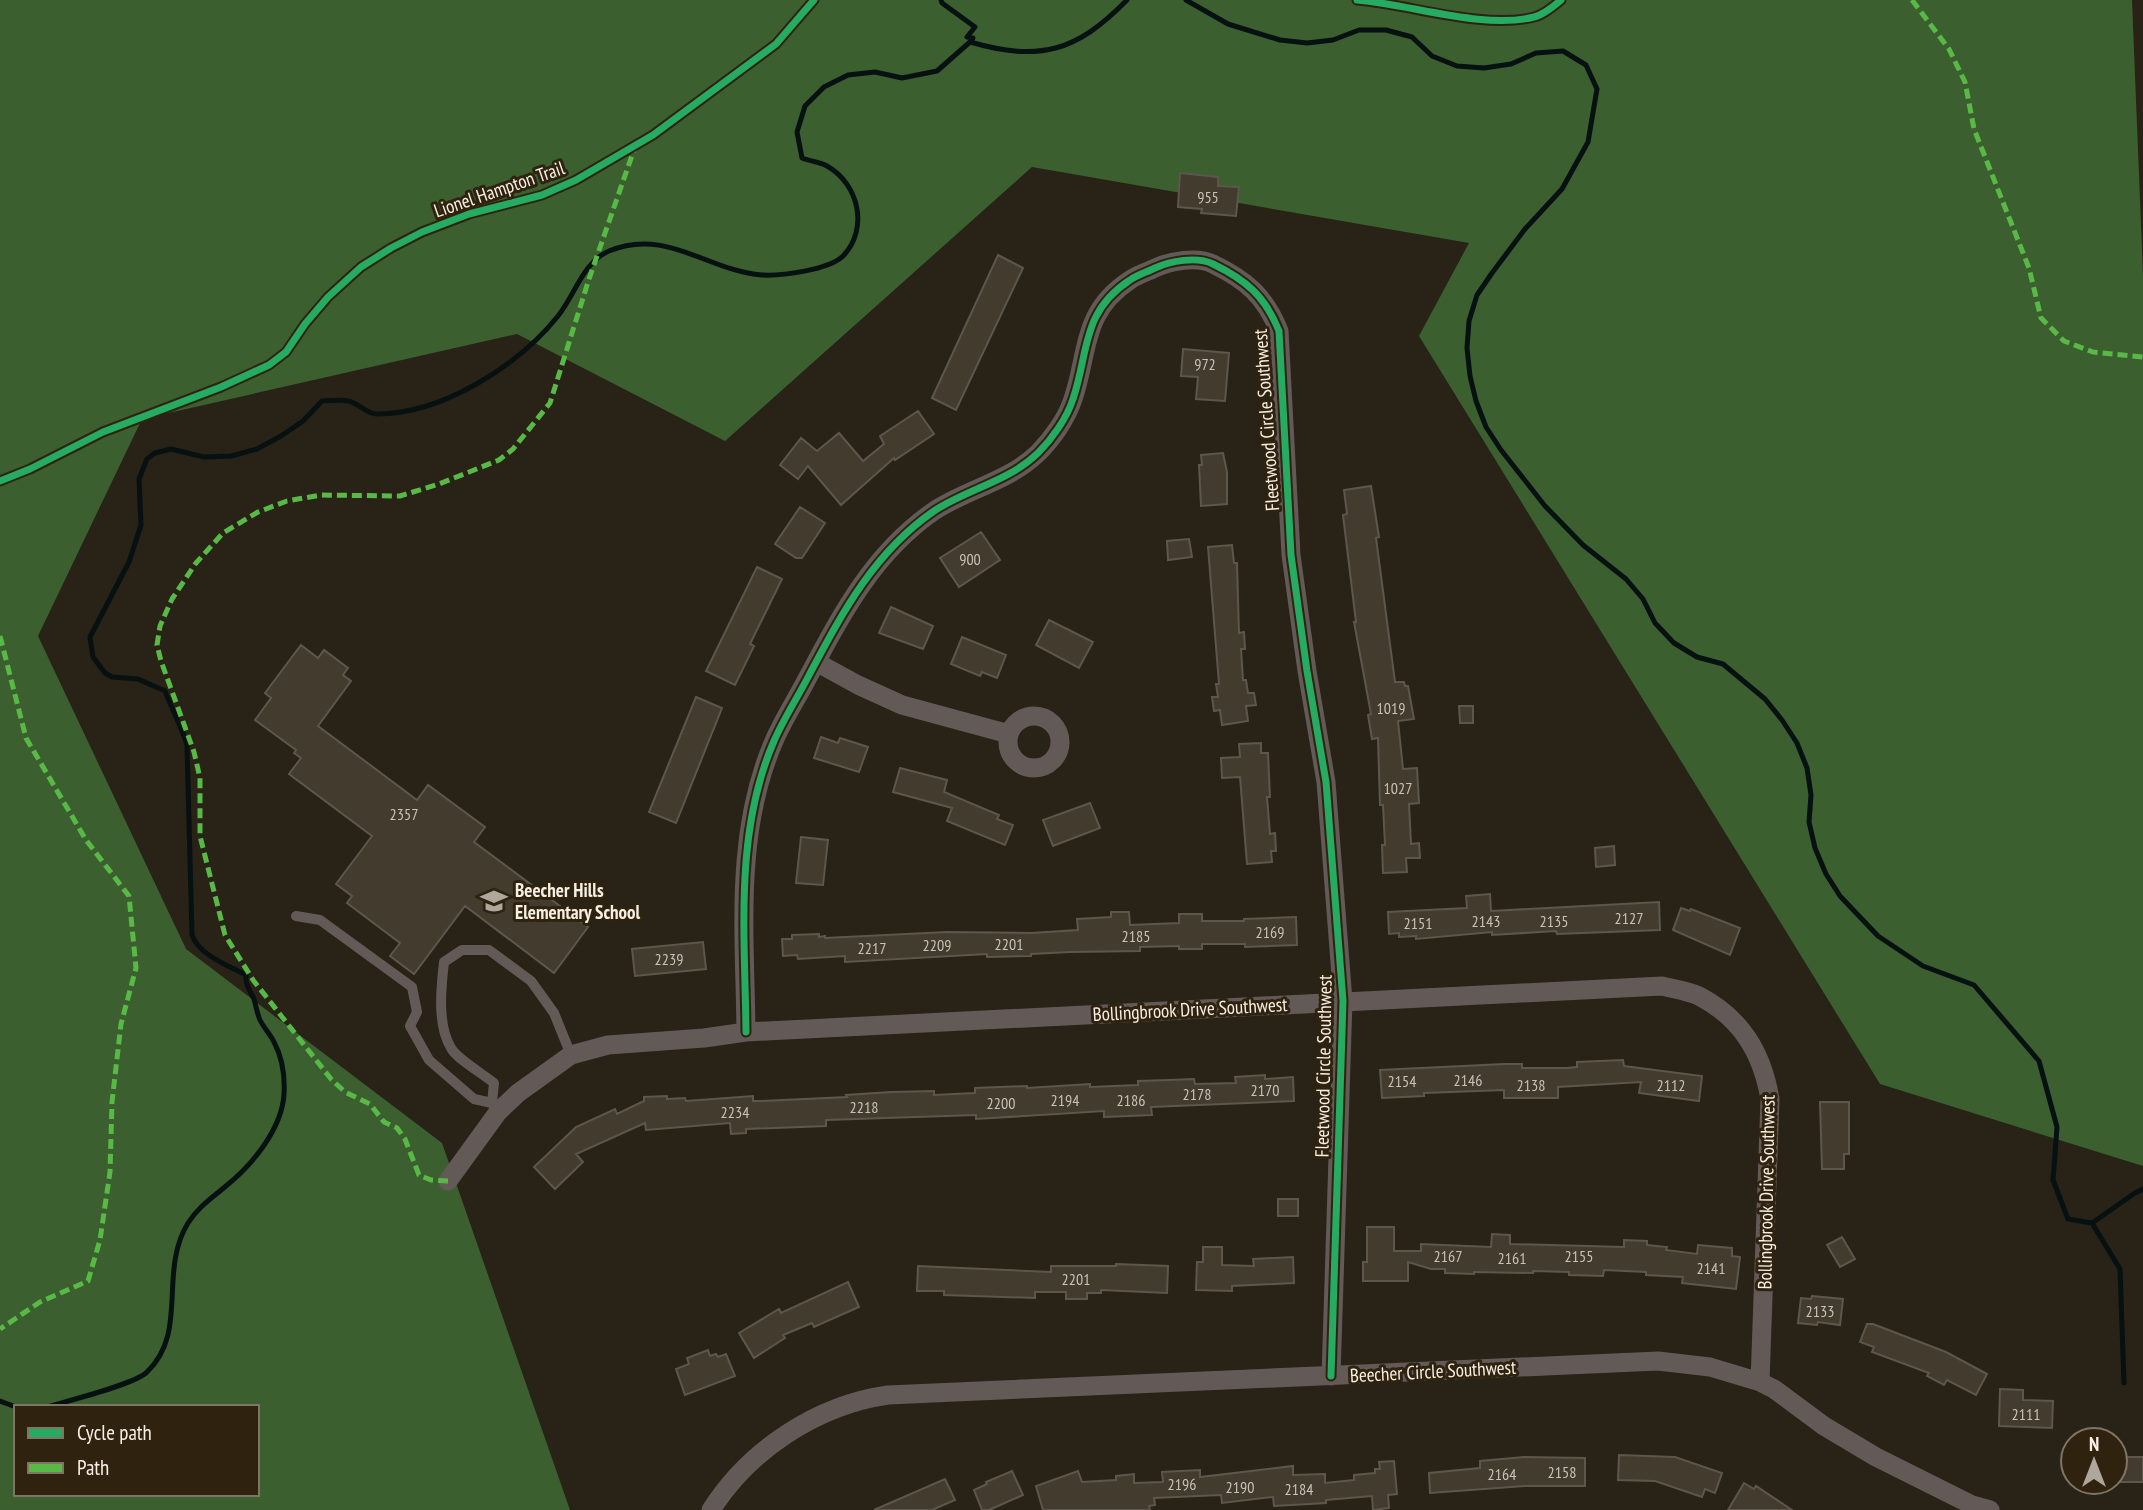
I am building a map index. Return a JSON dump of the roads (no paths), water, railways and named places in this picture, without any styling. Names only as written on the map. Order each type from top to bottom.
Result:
[{"type":"street","name":"Fleetwood Circle Southwest","points":[[746,1032],[744,869],[750,817],[774,742],[866,576],[900,537],[936,510],[1012,473],[1037,454],[1055,434],[1073,400],[1086,338],[1096,316],[1110,297],[1130,280],[1167,262],[1206,261],[1240,277],[1257,293],[1279,331],[1291,555],[1326,782],[1343,1001],[1331,1376]]},
{"type":"street","points":[[816,662],[902,705],[1009,734]]},
{"type":"street","name":"Bollingbrook Drive Southwest","points":[[448,1181],[495,1107],[571,1055],[608,1045],[705,1038],[746,1032],[1662,986],[1697,995],[1731,1017],[1748,1036],[1766,1076],[1770,1098],[1760,1382]]},
{"type":"street","name":"Beecher Circle Southwest","points":[[711,1510],[724,1489],[772,1443],[829,1411],[864,1399],[888,1395],[1658,1361],[1710,1367],[1760,1382],[1774,1389],[1824,1426],[1876,1457],[1972,1505],[1990,1510]]},
{"type":"lane","points":[[296,916],[320,920],[412,987],[417,1012],[410,1026],[429,1060],[474,1098],[495,1107],[494,1083],[452,1050],[443,1023],[441,987],[444,962],[462,950],[489,950],[531,981],[554,1013],[571,1055]]},
{"type":"waterway","points":[[941,0],[975,27],[967,37],[973,38],[970,42]]},
{"type":"waterway","points":[[970,42],[1017,51],[1056,48],[1091,31],[1127,0]]},
{"type":"waterway","points":[[1186,0],[1228,24],[1280,40],[1307,43],[1333,40],[1359,30],[1386,30],[1412,37],[1432,56],[1457,66],[1484,68],[1511,64],[1536,53],[1563,51],[1586,65],[1597,89],[1588,142],[1562,189],[1525,229],[1477,295],[1469,321],[1467,348],[1470,376],[1486,427],[1545,506],[1583,545],[1626,579],[1643,599],[1655,623],[1674,643],[1697,657],[1723,664],[1765,699],[1782,720],[1797,743],[1807,768],[1811,795],[1809,822],[1815,848],[1826,874],[1840,896],[1878,936],[1923,966],[1974,985],[2039,1061],[2057,1127],[2053,1180],[2068,1219],[2092,1223],[2143,1189]]},
{"type":"waterway","points":[[54,1405],[130,1382],[147,1372],[160,1356],[171,1320],[179,1242],[192,1217],[246,1168],[264,1145],[278,1120],[284,1094],[279,1054],[260,1020],[246,975],[207,954],[192,935],[187,745],[165,691],[138,679],[112,677],[105,673],[93,657],[90,637],[129,562],[141,525],[139,479],[147,459],[155,453],[171,449],[204,457],[231,456],[257,449],[303,421],[322,401],[348,401],[377,414],[402,412],[452,396],[500,369],[541,335],[564,308],[592,263],[609,251],[630,245],[649,244],[687,252],[742,272],[762,275],[804,271],[836,261],[851,245],[856,233],[857,208],[847,184],[838,174],[824,165],[802,158],[797,132],[805,106],[824,87],[848,75],[875,72],[902,78],[937,71],[970,42]]},
{"type":"waterway","points":[[2092,1223],[2120,1269],[2124,1383]]},
{"type":"waterway","points":[[0,1401],[14,1406]]},
{"type":"place","name":"Beecher Hills Elementary School","points":[[494,901]]}]
